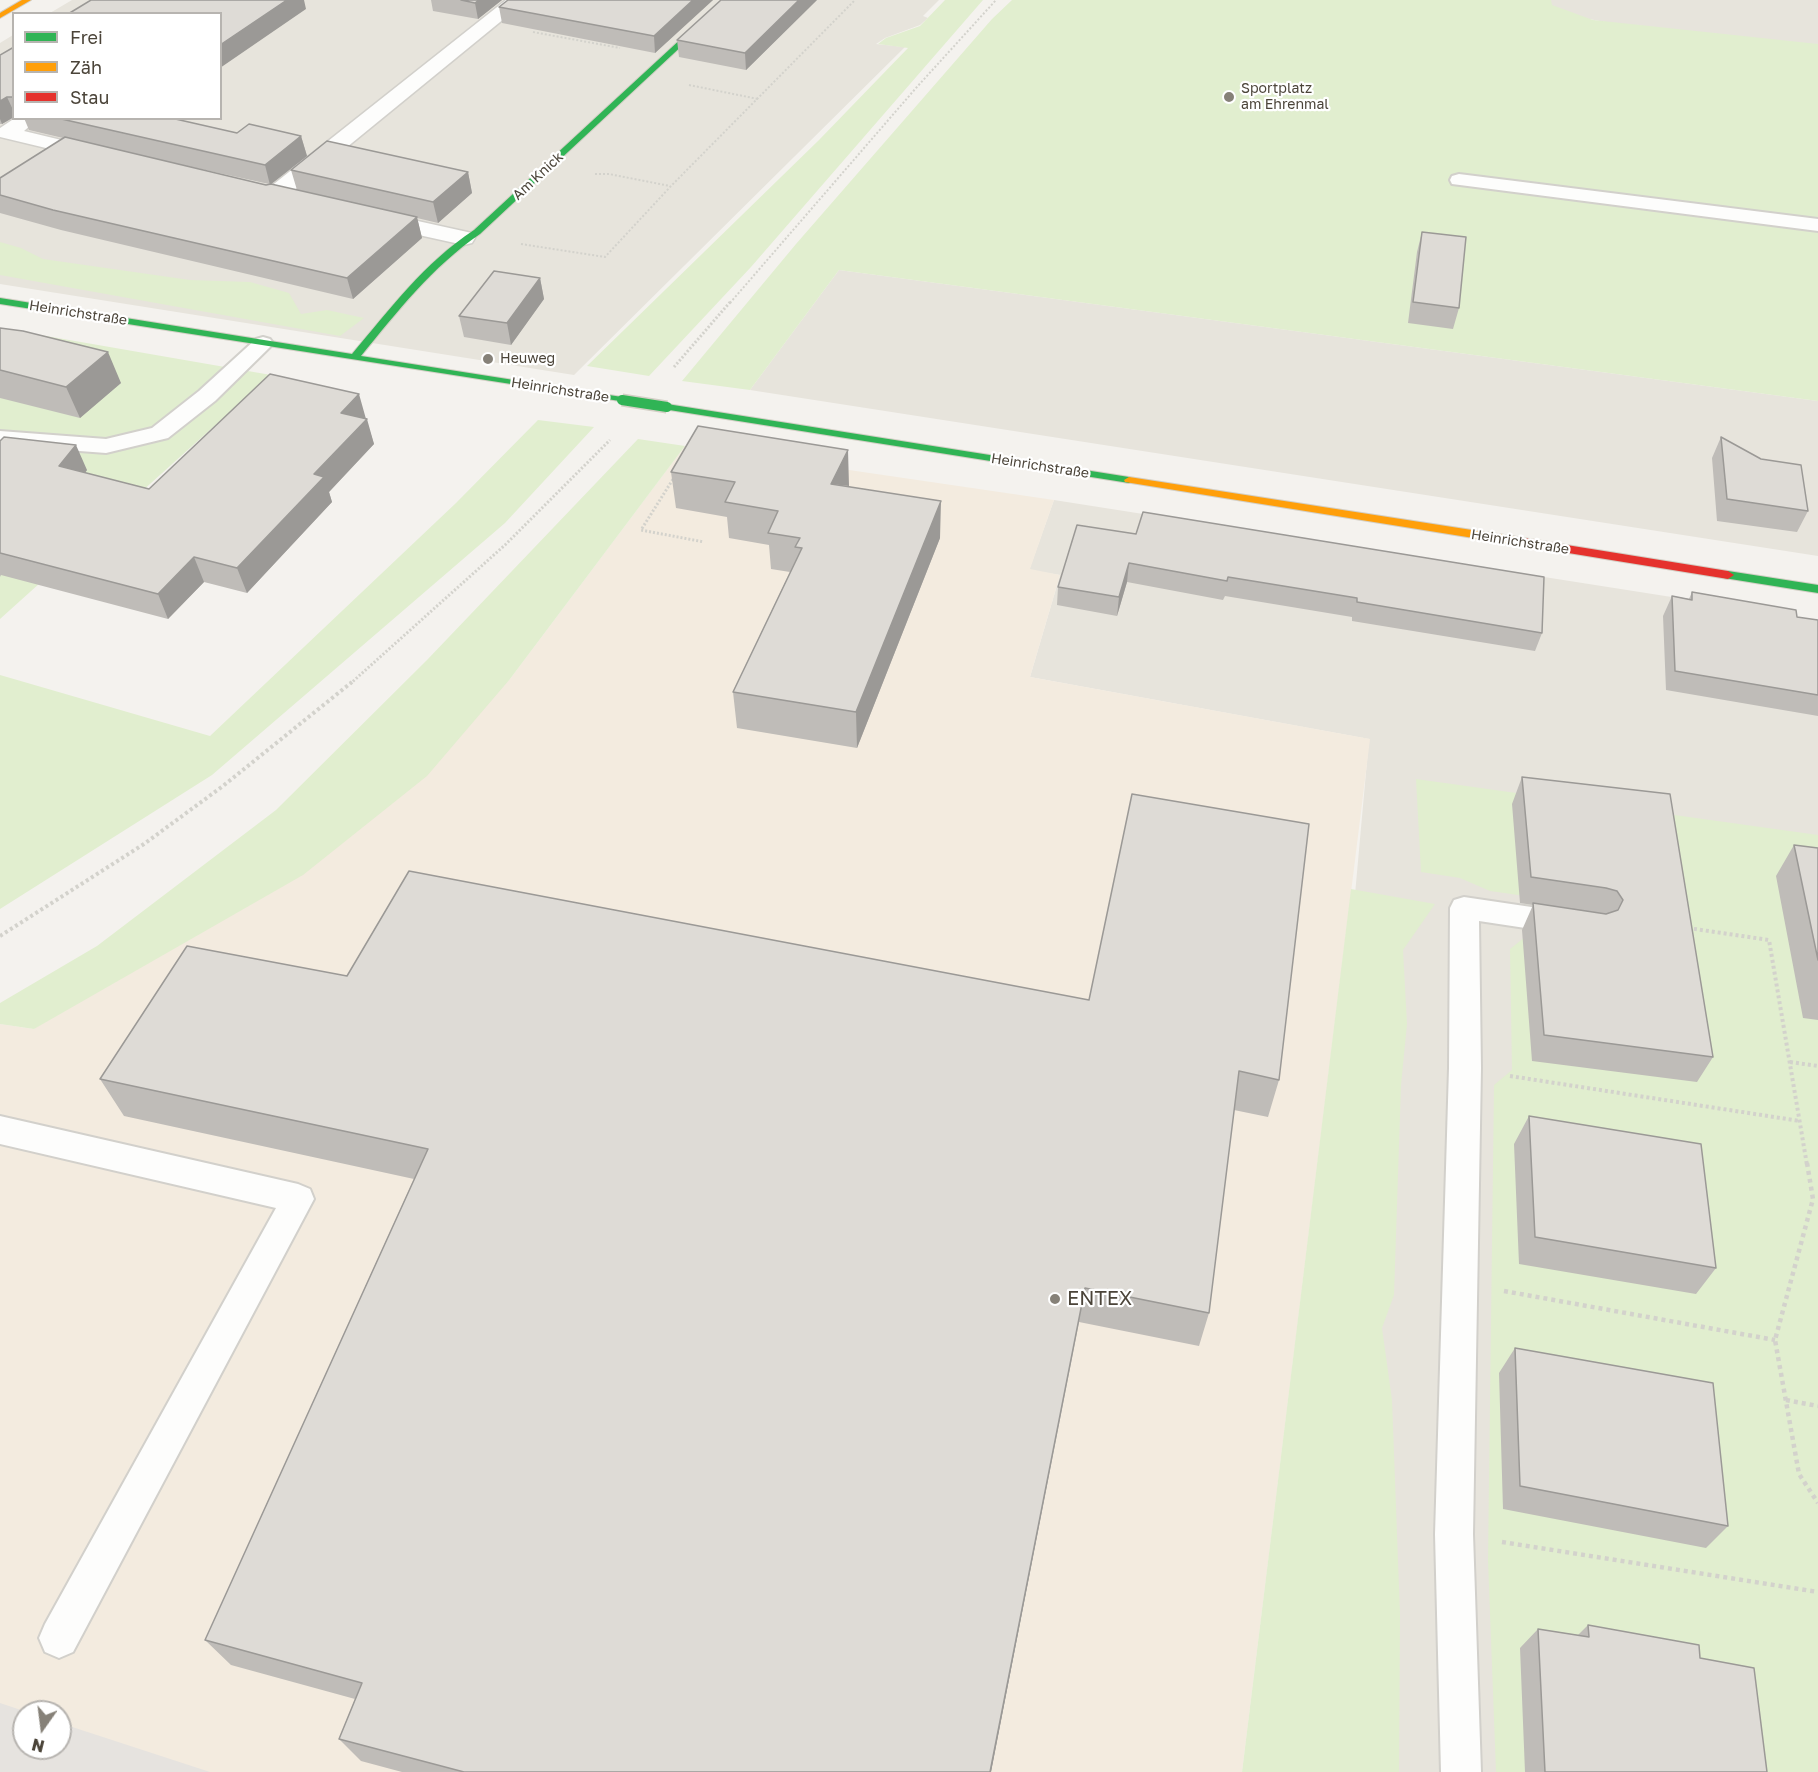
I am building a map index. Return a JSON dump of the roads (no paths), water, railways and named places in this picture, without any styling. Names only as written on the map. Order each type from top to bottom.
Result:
[{"type":"street","points":[[0,16],[27,0]]},
{"type":"street","points":[[273,196],[518,0]]},
{"type":"street","name":"Am Knick","points":[[355,357],[417,284],[464,238],[477,232],[727,0]]},
{"type":"street","points":[[27,120],[7,133],[113,158]]},
{"type":"street","points":[[250,190],[296,201]]},
{"type":"street","points":[[352,213],[464,238]]},
{"type":"street","name":"Heinrichstraße","points":[[0,301],[1818,589]]},
{"type":"lane","points":[[1459,180],[1818,225]]},
{"type":"lane","points":[[0,438],[106,446],[160,433],[207,396],[263,343]]},
{"type":"lane","points":[[1461,1772],[1454,1534],[1465,1068],[1464,908],[1593,927]]},
{"type":"lane","points":[[0,1130],[298,1199],[59,1638]]},
{"type":"place","name":"Sportplatz am Ehrenmal","points":[[1229,97]]},
{"type":"place","name":"Heuweg","points":[[488,359]]},
{"type":"place","name":"ENTEX","points":[[1055,1299]]}]
